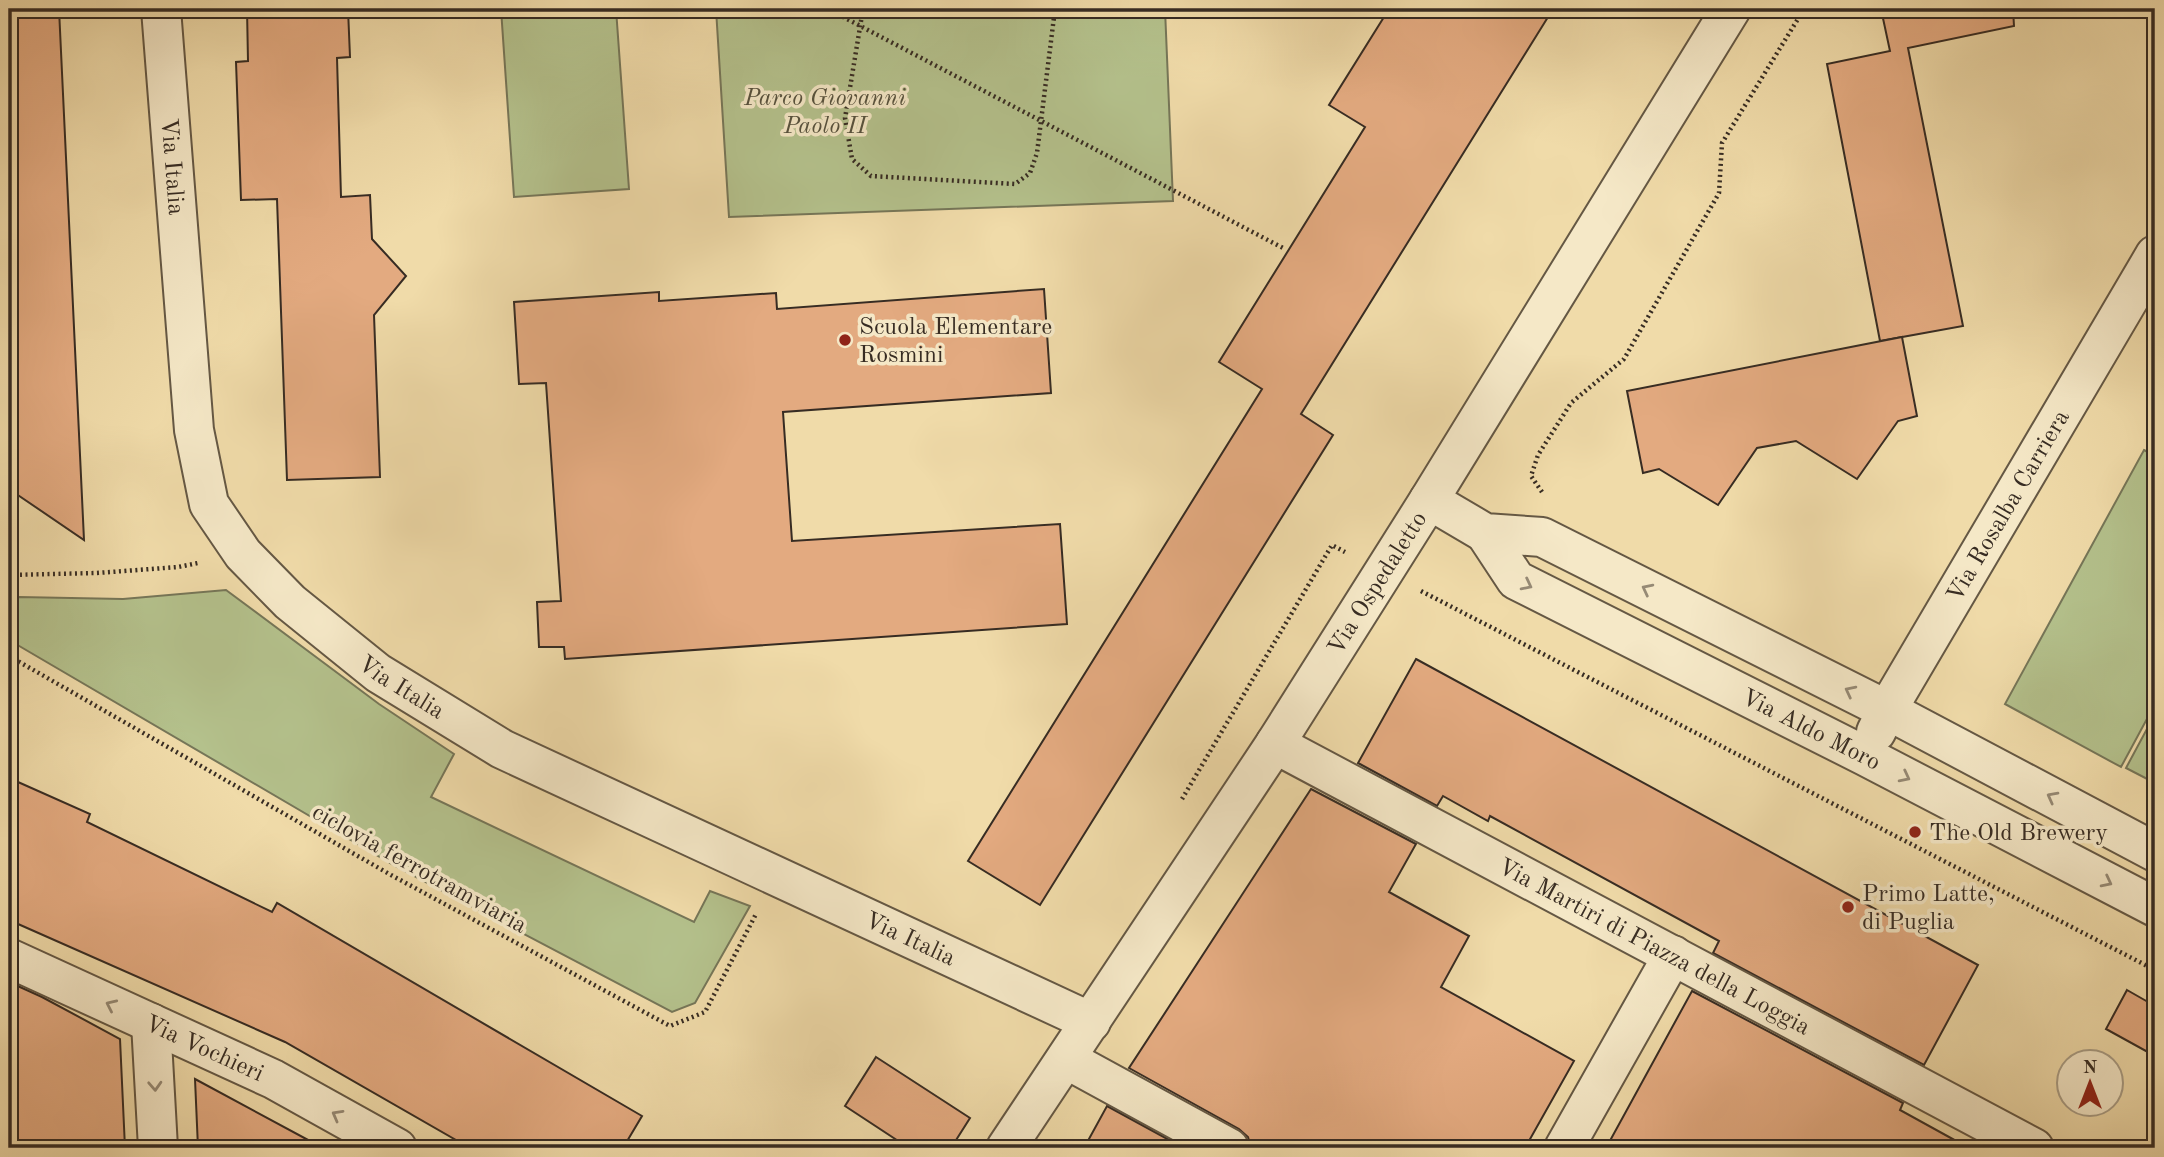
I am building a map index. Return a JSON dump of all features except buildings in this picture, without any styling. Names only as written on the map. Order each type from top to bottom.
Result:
[{"type":"street","name":"Via Italia","points":[[161,9],[194,429],[209,504],[243,554],[290,602],[378,673],[502,749],[1091,1023]]},
{"type":"street","name":"Via Ospedaletto","points":[[1006,1148],[1275,744],[1429,500],[1731,9]]},
{"type":"street","name":"Via Rosalba Carriera","points":[[1865,756],[1887,710],[2155,255]]},
{"type":"street","name":"Via Aldo Moro","points":[[1429,500],[1486,533],[1542,537],[1887,710],[2155,852]]},
{"type":"street","name":"Via Aldo Moro","points":[[1486,533],[1516,580],[1865,756],[2155,907]]},
{"type":"street","name":"Via Martiri di Piazza della Loggia","points":[[1275,744],[2034,1148]]},
{"type":"street","points":[[1564,1148],[1673,956]]},
{"type":"street","name":"Via Vochieri","points":[[9,958],[273,1079],[397,1148]]},
{"type":"street","points":[[151,1023],[158,1148]]},
{"type":"street","points":[[1066,1059],[1229,1148]]},
{"type":"path","points":[[828,9],[1283,248]]},
{"type":"path","points":[[863,9],[845,118],[852,159],[871,176],[1015,184],[1030,173],[1037,153],[1055,9]]},
{"type":"path","points":[[1550,496],[1540,491],[1531,476],[1538,455],[1571,402],[1624,359],[1719,193],[1722,143],[1804,9]]},
{"type":"path","points":[[9,575],[97,573],[177,567],[243,554]]},
{"type":"path","name":"ciclovia ferrotramviaria","points":[[9,656],[391,875],[670,1026],[705,1012],[759,908]]},
{"type":"green space","points":[[501,9],[616,9],[629,189],[514,197]]},
{"type":"green space","name":"Parco Giovanni Paolo II","points":[[716,9],[1165,9],[1173,201],[729,217]]},
{"type":"green space","points":[[2144,450],[2155,456],[2155,704],[2121,767],[2005,704]]},
{"type":"green space","points":[[226,590],[379,704],[454,754],[431,797],[694,922],[710,891],[750,906],[695,1003],[672,1012],[395,866],[9,640],[9,603],[19,597],[123,599]]},
{"type":"green space","points":[[2155,714],[2155,783],[2126,768]]},
{"type":"place","name":"Scuola Elementare Rosmini","points":[[845,340]]},
{"type":"place","name":"The Old Brewery","points":[[1915,832]]},
{"type":"place","name":"Primo Latte, di Puglia","points":[[1848,907]]}]
